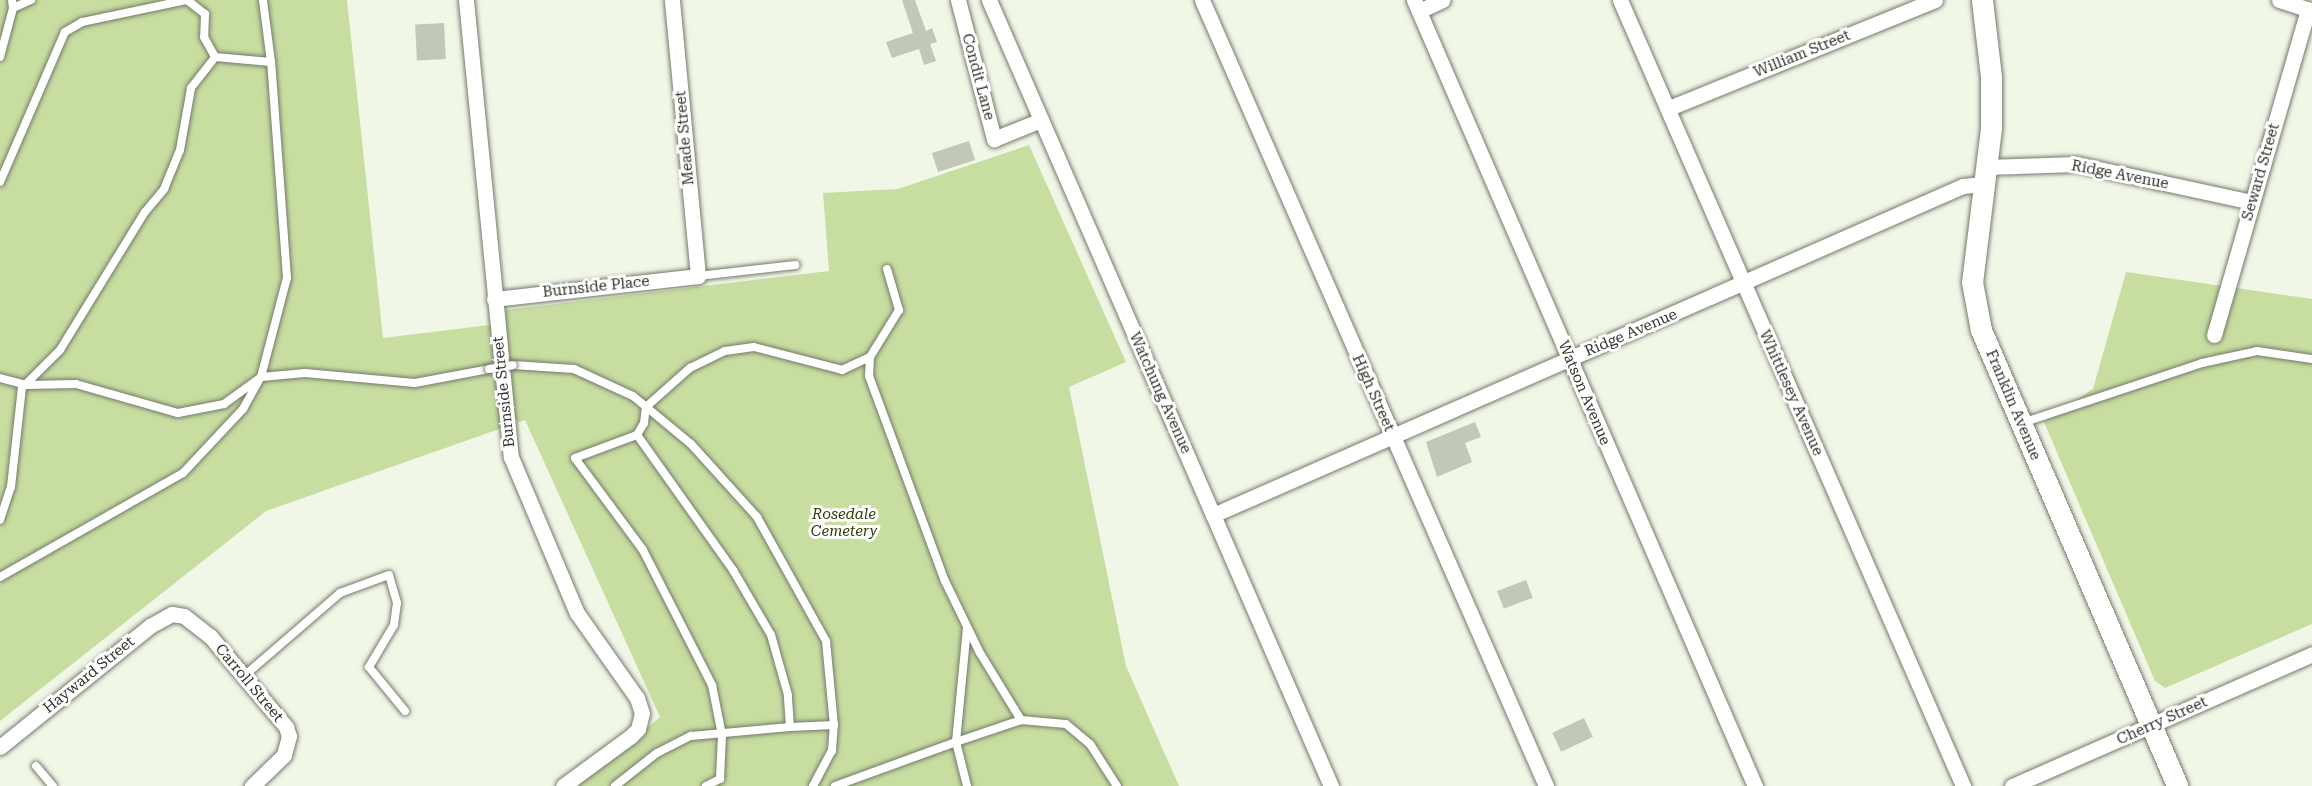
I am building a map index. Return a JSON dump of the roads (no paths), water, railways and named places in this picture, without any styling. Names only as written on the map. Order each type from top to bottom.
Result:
[{"type":"street","name":"Burnside Street","points":[[466,0],[494,299],[514,466],[577,612],[637,698],[642,713],[638,729],[631,736],[563,786]]},
{"type":"street","name":"Meade Street","points":[[672,0],[698,276]]},
{"type":"street","name":"Condit Lane","points":[[958,0],[994,139],[1041,120]]},
{"type":"street","name":"Watchung Avenue","points":[[989,0],[1331,786]]},
{"type":"street","name":"High Street","points":[[1202,0],[1546,786]]},
{"type":"street","points":[[1416,5],[1443,0]]},
{"type":"street","name":"Whittlesey Avenue","points":[[1620,0],[1669,108],[1742,285],[1894,623],[1963,786]]},
{"type":"street","name":"William Street","points":[[1669,108],[1935,0]]},
{"type":"street","name":"Franklin Avenue","points":[[1982,0],[1991,76],[1991,128],[1972,282],[1981,330],[2176,786]]},
{"type":"street","points":[[2279,0],[2310,10]]},
{"type":"street","name":"Watson Avenue","points":[[1416,5],[1755,786]]},
{"type":"street","name":"Seward Street","points":[[2214,334],[2310,10]]},
{"type":"street","name":"Ridge Avenue","points":[[1213,514],[1742,285],[1984,175],[2076,164],[2252,202]]},
{"type":"street","name":"Burnside Place","points":[[494,299],[698,276]]},
{"type":"street","name":"Hayward Street","points":[[0,747],[150,626],[172,614],[184,616]]},
{"type":"street","name":"Carroll Street","points":[[184,616],[202,628],[281,719],[289,736],[284,755],[252,786]]},
{"type":"street","name":"Cherry Street","points":[[2012,786],[2312,654]]},
{"type":"lane","points":[[0,57],[13,4],[31,0]]},
{"type":"lane","points":[[0,182],[65,32],[82,21],[187,0],[204,14],[204,37],[215,57]]},
{"type":"lane","points":[[0,577],[183,473],[243,409],[261,377],[287,278],[272,63],[262,0]]},
{"type":"lane","points":[[215,57],[272,63]]},
{"type":"lane","points":[[0,520],[11,487],[26,385],[60,350],[146,212],[164,189],[180,150],[191,88],[215,57]]},
{"type":"lane","points":[[698,276],[795,265]]},
{"type":"lane","points":[[887,269],[899,310],[870,357],[870,376],[916,511],[967,627],[1021,720]]},
{"type":"lane","points":[[706,786],[722,782],[722,735],[712,685],[643,550],[575,458],[637,435],[644,423],[646,406],[690,368],[725,351],[754,347],[842,370],[870,357]]},
{"type":"lane","points":[[2021,423],[2202,363],[2257,351],[2312,359]]},
{"type":"lane","points":[[0,378],[26,385],[76,384],[178,413],[224,404],[261,377],[305,373],[415,384],[513,364],[574,369],[633,396],[691,444],[757,517],[826,641],[834,725],[832,751],[813,786]]},
{"type":"lane","points":[[637,435],[733,570],[771,635],[788,695],[790,727]]},
{"type":"lane","points":[[244,676],[340,593],[389,575],[397,603],[394,625],[369,667],[405,711]]},
{"type":"lane","points":[[967,627],[956,742],[967,786]]},
{"type":"lane","points":[[835,786],[1021,720],[1066,724],[1090,744],[1117,786]]},
{"type":"lane","points":[[615,786],[657,753],[691,736],[834,725]]},
{"type":"lane","points":[[36,766],[53,786]]},
{"type":"park label","name":"Rosedale Cemetery","points":[[844,522]]}]
